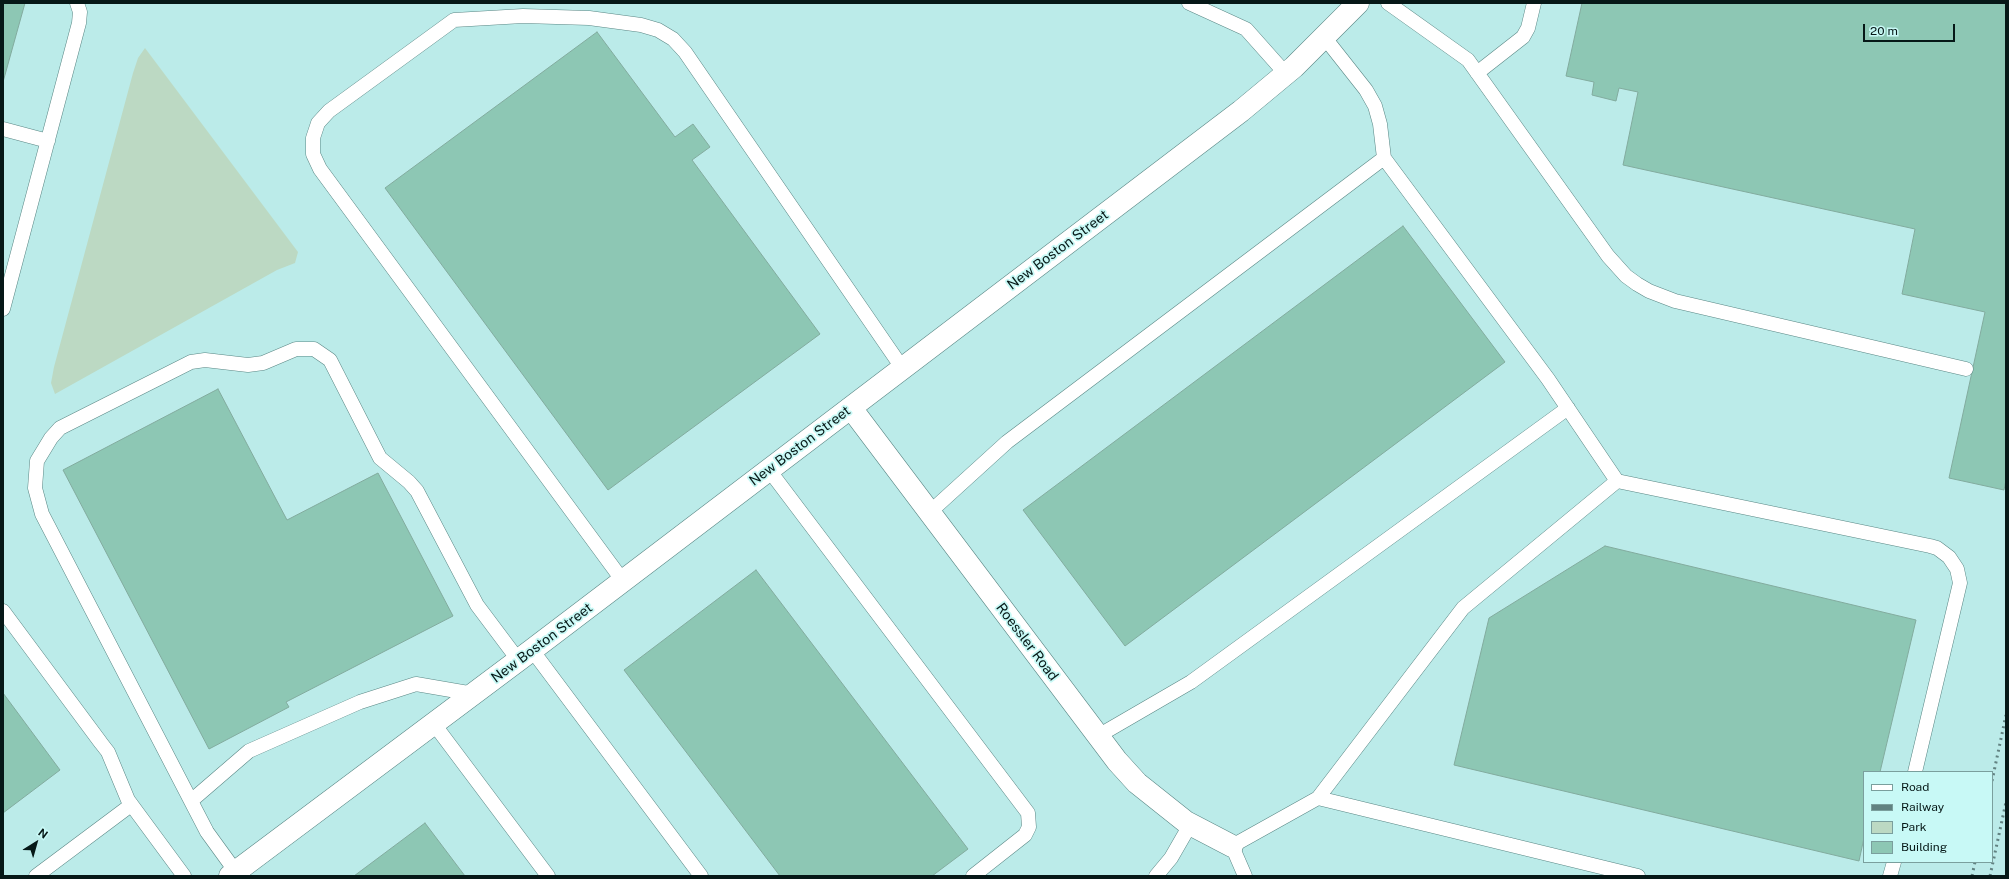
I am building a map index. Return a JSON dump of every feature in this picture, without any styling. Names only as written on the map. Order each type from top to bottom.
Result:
[{"type":"main road","name":"New Boston Street","points":[[233,874],[526,656],[1242,111],[1286,74],[1325,38],[1358,3]]},
{"type":"main road","name":"Roessler Road","points":[[851,408],[1117,761],[1137,783],[1190,824],[1232,846]]},
{"type":"lane","points":[[3,308],[79,23],[80,12],[77,3]]},
{"type":"lane","points":[[1189,3],[1246,29],[1286,74]]},
{"type":"lane","points":[[1388,3],[1468,60],[1608,256],[1626,276],[1649,291],[1675,300],[1966,369]]},
{"type":"lane","points":[[1477,73],[1523,37],[1528,28],[1534,3]]},
{"type":"lane","points":[[623,581],[320,168],[313,154],[313,138],[318,123],[329,111],[454,20],[523,16],[589,18],[641,25],[658,30],[673,39],[685,52],[903,368]]},
{"type":"lane","points":[[1325,38],[1366,90],[1375,106],[1380,124],[1384,158],[1548,378],[1617,481],[1930,546],[1937,548],[1949,557],[1957,569],[1960,583],[1915,771]]},
{"type":"lane","points":[[3,129],[48,141]]},
{"type":"lane","points":[[930,512],[1007,442],[1384,158]]},
{"type":"lane","points":[[233,874],[207,832],[42,514],[35,488],[37,461],[50,438],[60,428],[176,368],[191,362],[205,360],[248,364],[263,363],[290,351],[302,348],[314,349],[325,356],[333,366],[378,456],[384,464],[415,488],[477,605],[526,656],[701,876]]},
{"type":"lane","points":[[1098,736],[1190,682],[1568,408]]},
{"type":"lane","points":[[769,470],[1028,813],[1029,827],[1025,835],[973,876]]},
{"type":"lane","points":[[1245,876],[1232,846],[1318,798],[1463,608],[1617,481]]},
{"type":"lane","points":[[3,611],[101,742],[131,805],[184,876]]},
{"type":"lane","points":[[191,801],[249,751],[360,702],[416,684],[474,694]]},
{"type":"lane","points":[[434,724],[548,876]]},
{"type":"lane","points":[[1318,798],[1638,876]]},
{"type":"lane","points":[[36,876],[131,805]]},
{"type":"lane","points":[[1156,876],[1170,858],[1190,824]]},
{"type":"lane","points":[[1890,876],[1894,863]]},
{"type":"green space","points":[[145,48],[298,252],[295,263],[277,270],[55,394],[51,383],[54,367],[133,73],[138,58]]},
{"type":"building","points":[[3,3],[25,3],[3,82]]},
{"type":"building","points":[[1582,3],[2006,3],[2006,480],[2004,490],[1949,478],[1985,312],[1902,294],[1915,229],[1623,165],[1638,92],[1619,88],[1616,101],[1592,95],[1594,82],[1566,76]]},
{"type":"building","points":[[597,32],[675,137],[693,124],[710,147],[692,160],[820,334],[608,490],[385,188]]},
{"type":"building","points":[[1403,226],[1505,362],[1125,646],[1023,510]]},
{"type":"building","points":[[218,389],[287,520],[378,473],[453,616],[286,702],[289,707],[209,749],[63,470]]},
{"type":"building","points":[[1605,546],[1916,620],[1880,771],[1863,771],[1863,843],[1859,861],[1454,765],[1489,618]]},
{"type":"building","points":[[756,570],[968,849],[932,876],[780,876],[624,670]]},
{"type":"building","points":[[3,693],[60,770],[3,813]]},
{"type":"building","points":[[425,823],[465,876],[354,876]]},
{"type":"railway","points":[[1993,776],[2006,715]]},
{"type":"railway","points":[[1993,862],[2006,802]]},
{"type":"railway","points":[[1972,876],[1975,863]]},
{"type":"railway","points":[[1990,876],[1993,863]]}]
